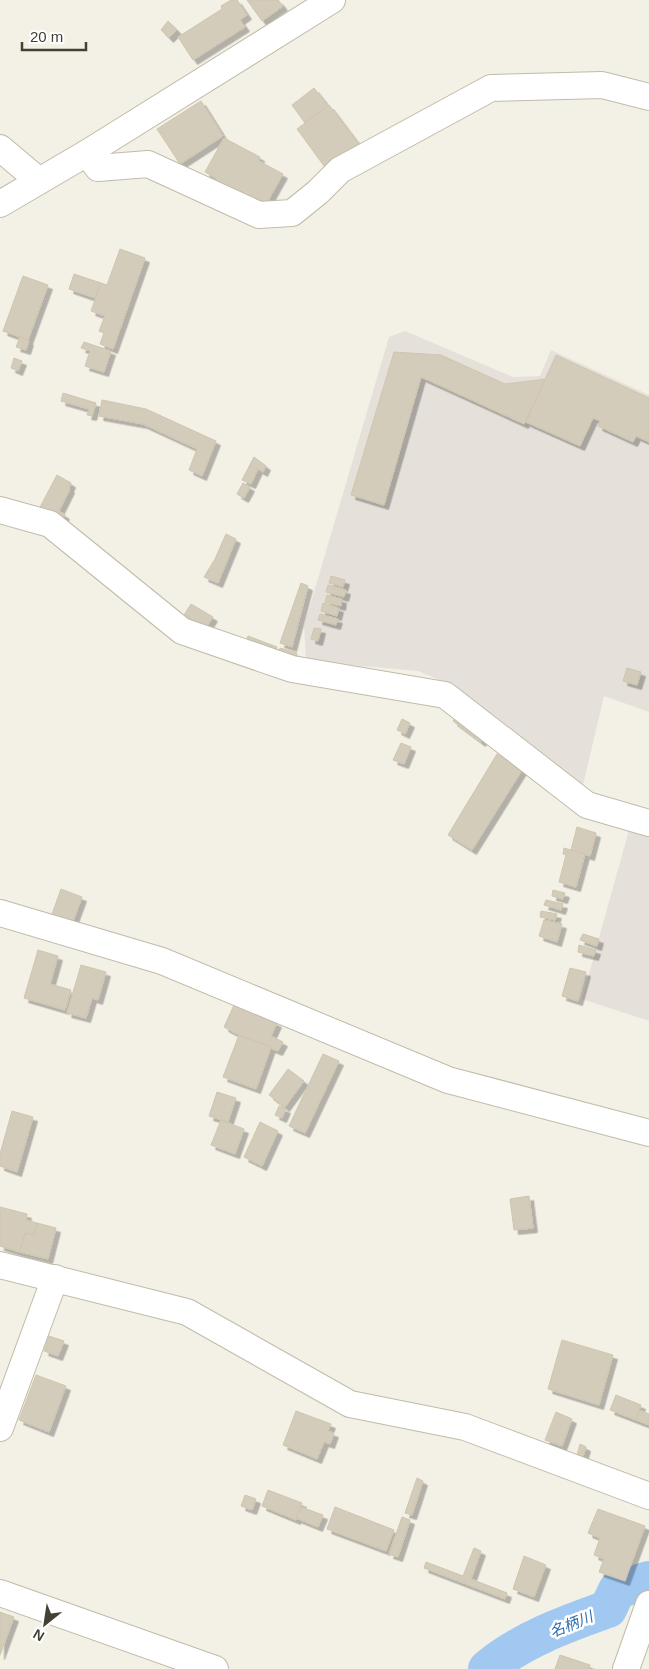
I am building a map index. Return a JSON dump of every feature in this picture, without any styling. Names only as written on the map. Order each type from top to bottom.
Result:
[{"type":"street","points":[[0,204],[87,153],[332,0]]},
{"type":"street","points":[[87,153],[98,168],[148,164],[259,215],[292,213],[318,192],[340,170],[491,88],[602,84],[649,97]]},
{"type":"street","points":[[0,148],[38,180]]},
{"type":"street","points":[[0,510],[50,524],[182,631],[292,669],[445,695],[587,805],[649,823]]},
{"type":"street","points":[[0,913],[162,961],[448,1080],[649,1133]]},
{"type":"street","points":[[0,1265],[187,1312],[350,1404],[465,1427],[649,1496]]},
{"type":"street","points":[[0,1428],[55,1278]]},
{"type":"street","points":[[0,1593],[215,1669]]},
{"type":"street","points":[[636,1655],[649,1604]]},
{"type":"shaded area","points":[[405,331],[513,377],[540,376],[551,350],[649,395],[649,712],[604,696],[583,785],[452,685],[418,671],[306,661],[304,626],[389,337]]},
{"type":"shaded area","points":[[629,830],[649,836],[649,1021],[582,999]]},
{"type":"building","points":[[231,0],[237,0],[247,15],[240,20],[245,27],[193,60],[178,37],[222,9],[221,6]]},
{"type":"building","points":[[247,0],[278,0],[283,6],[262,21]]},
{"type":"building","points":[[168,21],[177,30],[169,38],[161,30]]},
{"type":"building","points":[[314,88],[328,106],[305,123],[292,105]]},
{"type":"building","points":[[201,101],[223,136],[180,164],[157,129]]},
{"type":"building","points":[[329,105],[360,146],[327,170],[297,129]]},
{"type":"building","points":[[224,138],[260,157],[259,161],[283,174],[265,206],[227,186],[226,189],[214,183],[216,178],[205,172]]},
{"type":"building","points":[[120,249],[145,258],[113,349],[100,344],[104,333],[99,331],[105,316],[91,311],[101,283],[107,285]]},
{"type":"building","points":[[74,274],[101,283],[95,298],[69,289]]},
{"type":"building","points":[[23,276],[48,285],[28,340],[3,331]]},
{"type":"building","points":[[20,337],[29,341],[26,350],[16,347]]},
{"type":"building","points":[[84,342],[111,351],[104,372],[85,366],[90,351],[81,348]]},
{"type":"building","points":[[394,352],[441,355],[505,384],[546,379],[524,424],[421,377],[384,505],[351,495]]},
{"type":"building","points":[[556,355],[649,398],[649,442],[636,436],[633,442],[598,426],[600,421],[593,418],[580,446],[526,422]]},
{"type":"building","points":[[14,358],[22,361],[18,371],[11,368]]},
{"type":"building","points":[[63,393],[96,403],[92,416],[87,415],[89,409],[61,401]]},
{"type":"building","points":[[102,400],[146,409],[216,441],[202,476],[189,470],[197,449],[143,424],[99,416]]},
{"type":"building","points":[[254,457],[266,466],[263,472],[258,469],[251,484],[242,480]]},
{"type":"building","points":[[57,475],[71,483],[59,511],[65,515],[60,523],[38,511]]},
{"type":"building","points":[[243,483],[250,487],[244,498],[237,494]]},
{"type":"building","points":[[226,534],[236,539],[218,583],[204,577],[215,559]]},
{"type":"building","points":[[331,576],[345,580],[343,587],[329,583]]},
{"type":"building","points":[[301,583],[308,586],[292,647],[280,643]]},
{"type":"building","points":[[328,585],[346,590],[344,597],[326,592]]},
{"type":"building","points":[[327,595],[342,599],[341,606],[325,602]]},
{"type":"building","points":[[323,603],[339,608],[337,616],[321,611]]},
{"type":"building","points":[[191,604],[213,617],[206,628],[184,615]]},
{"type":"building","points":[[320,614],[338,619],[336,625],[318,620]]},
{"type":"building","points":[[314,628],[321,629],[318,641],[311,639]]},
{"type":"building","points":[[248,636],[277,647],[272,660],[243,649]]},
{"type":"building","points":[[280,648],[297,653],[293,666],[276,661]]},
{"type":"building","points":[[627,668],[641,672],[637,685],[623,681]]},
{"type":"building","points":[[457,716],[482,740],[481,742],[453,721]]},
{"type":"building","points":[[402,719],[410,723],[405,734],[397,730]]},
{"type":"building","points":[[401,743],[411,747],[404,764],[393,760]]},
{"type":"building","points":[[497,754],[522,770],[472,850],[448,835]]},
{"type":"building","points":[[577,827],[596,833],[590,856],[571,850]]},
{"type":"building","points":[[564,848],[585,854],[576,887],[559,882],[566,855],[563,854]]},
{"type":"building","points":[[61,889],[82,897],[72,924],[51,917]]},
{"type":"building","points":[[553,890],[565,893],[563,899],[552,896]]},
{"type":"building","points":[[546,900],[563,904],[561,910],[544,905]]},
{"type":"building","points":[[541,911],[557,914],[555,920],[540,917]]},
{"type":"building","points":[[544,920],[562,924],[557,942],[539,936]]},
{"type":"building","points":[[583,934],[599,939],[597,946],[580,940]]},
{"type":"building","points":[[579,945],[596,950],[594,956],[578,952]]},
{"type":"building","points":[[38,950],[58,956],[50,984],[71,990],[65,1010],[24,998]]},
{"type":"building","points":[[81,965],[106,972],[98,1000],[92,998],[86,1018],[67,1013]]},
{"type":"building","points":[[570,968],[586,972],[578,1001],[562,996]]},
{"type":"building","points":[[235,1003],[277,1023],[271,1036],[283,1042],[278,1051],[224,1027]]},
{"type":"building","points":[[239,1035],[271,1047],[256,1089],[223,1077]]},
{"type":"building","points":[[323,1054],[339,1061],[305,1133],[289,1126]]},
{"type":"building","points":[[288,1069],[304,1081],[285,1107],[269,1095]]},
{"type":"building","points":[[217,1092],[236,1098],[228,1122],[209,1116]]},
{"type":"building","points":[[279,1106],[286,1109],[282,1118],[275,1115]]},
{"type":"building","points":[[12,1111],[33,1117],[17,1172],[0,1166],[0,1154]]},
{"type":"building","points":[[221,1120],[244,1129],[235,1154],[211,1145]]},
{"type":"building","points":[[260,1122],[278,1131],[262,1166],[244,1157]]},
{"type":"building","points":[[529,1196],[533,1228],[514,1230],[510,1199]]},
{"type":"building","points":[[0,1207],[27,1214],[26,1220],[37,1223],[34,1235],[25,1233],[20,1252],[0,1246]]},
{"type":"building","points":[[37,1223],[56,1228],[48,1259],[20,1252],[25,1233],[34,1235]]},
{"type":"building","points":[[49,1336],[64,1341],[58,1356],[44,1351]]},
{"type":"building","points":[[562,1340],[613,1355],[599,1405],[548,1389]]},
{"type":"building","points":[[36,1375],[66,1386],[49,1432],[19,1420]]},
{"type":"building","points":[[616,1395],[641,1405],[636,1420],[610,1410]]},
{"type":"building","points":[[639,1410],[649,1414],[649,1425],[636,1420]]},
{"type":"building","points":[[296,1411],[331,1424],[328,1431],[334,1433],[330,1444],[324,1442],[317,1459],[283,1445]]},
{"type":"building","points":[[556,1412],[572,1419],[562,1446],[545,1440]]},
{"type":"building","points":[[580,1444],[586,1447],[583,1457],[577,1455]]},
{"type":"building","points":[[417,1478],[423,1481],[412,1515],[405,1513]]},
{"type":"building","points":[[268,1490],[302,1503],[296,1520],[262,1506]]},
{"type":"building","points":[[245,1495],[256,1499],[252,1510],[241,1506]]},
{"type":"building","points":[[301,1507],[323,1515],[318,1527],[296,1518]]},
{"type":"building","points":[[335,1507],[394,1530],[386,1551],[327,1529]]},
{"type":"building","points":[[598,1509],[645,1526],[625,1581],[599,1572],[604,1559],[594,1555],[600,1538],[588,1533]]},
{"type":"building","points":[[402,1517],[410,1520],[398,1557],[389,1554]]},
{"type":"building","points":[[474,1548],[481,1551],[471,1579],[507,1593],[505,1599],[424,1568],[426,1562],[463,1576]]},
{"type":"building","points":[[524,1556],[546,1565],[534,1597],[513,1589]]},
{"type":"building","points":[[0,1612],[14,1617],[0,1655]]},
{"type":"building","points":[[560,1655],[590,1665],[589,1669],[555,1669]]},
{"type":"waterway","name":"名柄川","points":[[487,1669],[529,1641],[608,1609],[617,1590],[649,1580]]}]
